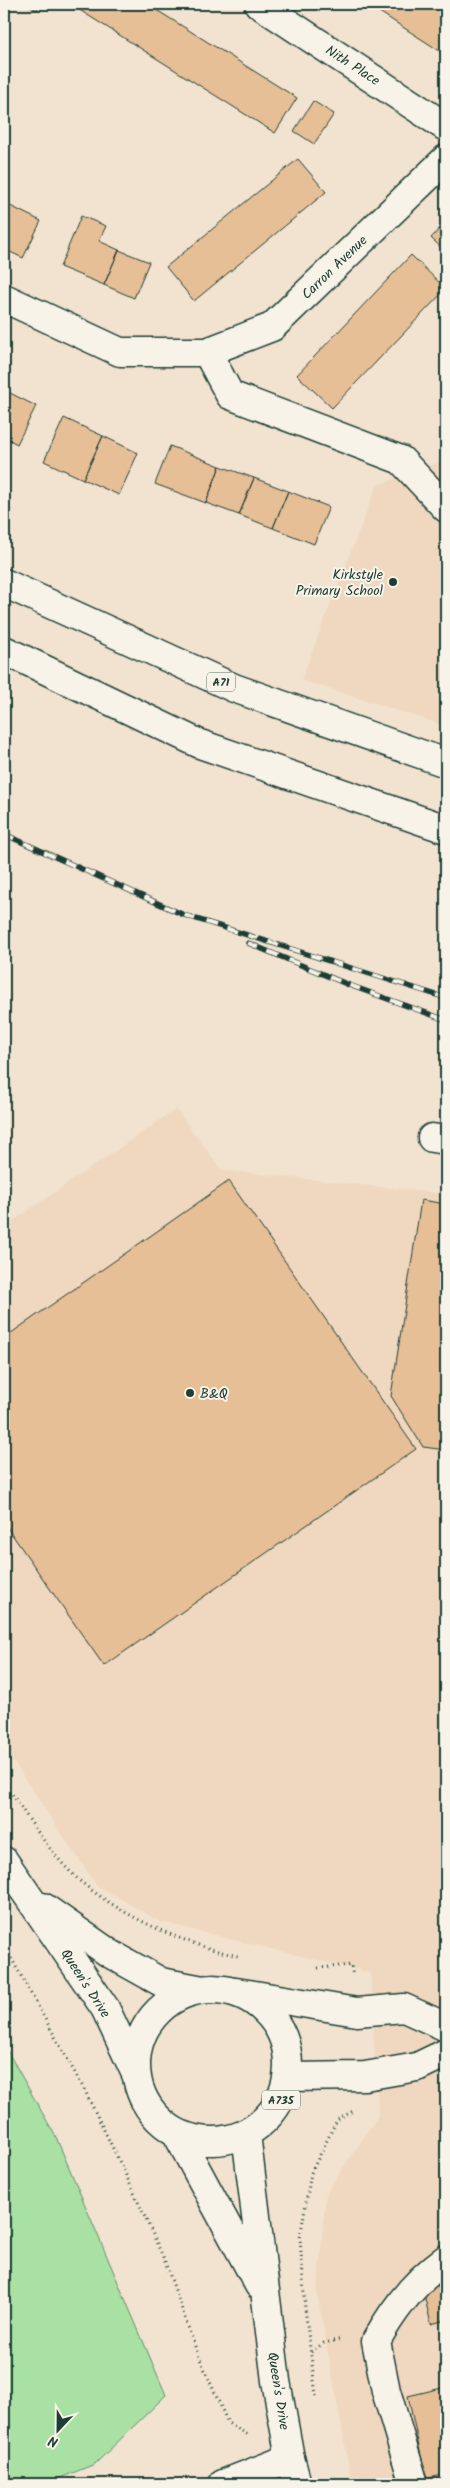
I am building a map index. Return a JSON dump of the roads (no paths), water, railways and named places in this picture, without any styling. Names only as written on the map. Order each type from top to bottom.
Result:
[{"type":"main road","name":"Nith Place","points":[[259,4],[446,127]]},
{"type":"main road","name":"Carron Avenue","points":[[4,298],[120,352],[207,352],[272,327],[446,158]]},
{"type":"main road","points":[[207,352],[230,395],[401,460],[446,508]]},
{"type":"main road","name":"A71","points":[[4,583],[234,688],[446,763]]},
{"type":"main road","points":[[4,650],[200,744],[446,829]]},
{"type":"main road","name":"Queen's Drive","points":[[4,1861],[105,2008],[136,2074]]},
{"type":"main road","name":"Queen's Drive","points":[[29,1898],[109,1953],[161,1982],[198,1989]]},
{"type":"main road","name":"A735","points":[[217,1988],[236,1992],[256,2001],[272,2016],[283,2035],[289,2055],[288,2078],[281,2100],[266,2120],[246,2134],[223,2141],[199,2141],[176,2132],[156,2118],[142,2097],[136,2074],[136,2051],[148,2023],[158,2011],[176,1997],[198,1989],[217,1988]]},
{"type":"main road","points":[[236,1992],[357,2012],[404,2008],[446,2027]]},
{"type":"main road","points":[[288,2078],[365,2076],[417,2067],[446,2053]]},
{"type":"main road","name":"Queen's Drive","points":[[176,2132],[265,2298]]},
{"type":"main road","name":"Queen's Drive","points":[[246,2134],[276,2381],[290,2458],[297,2484]]},
{"type":"main road","points":[[414,2484],[386,2391],[376,2341],[391,2313],[425,2274],[446,2259]]},
{"type":"main road","points":[[223,2484],[290,2458]]},
{"type":"railway","points":[[4,834],[184,915],[446,998]]},
{"type":"railway","points":[[248,943],[349,985],[446,1020]]},
{"type":"place","name":"Kirkstyle Primary School","points":[[393,582]]},
{"type":"place","name":"B&Q","points":[[190,1393]]}]
